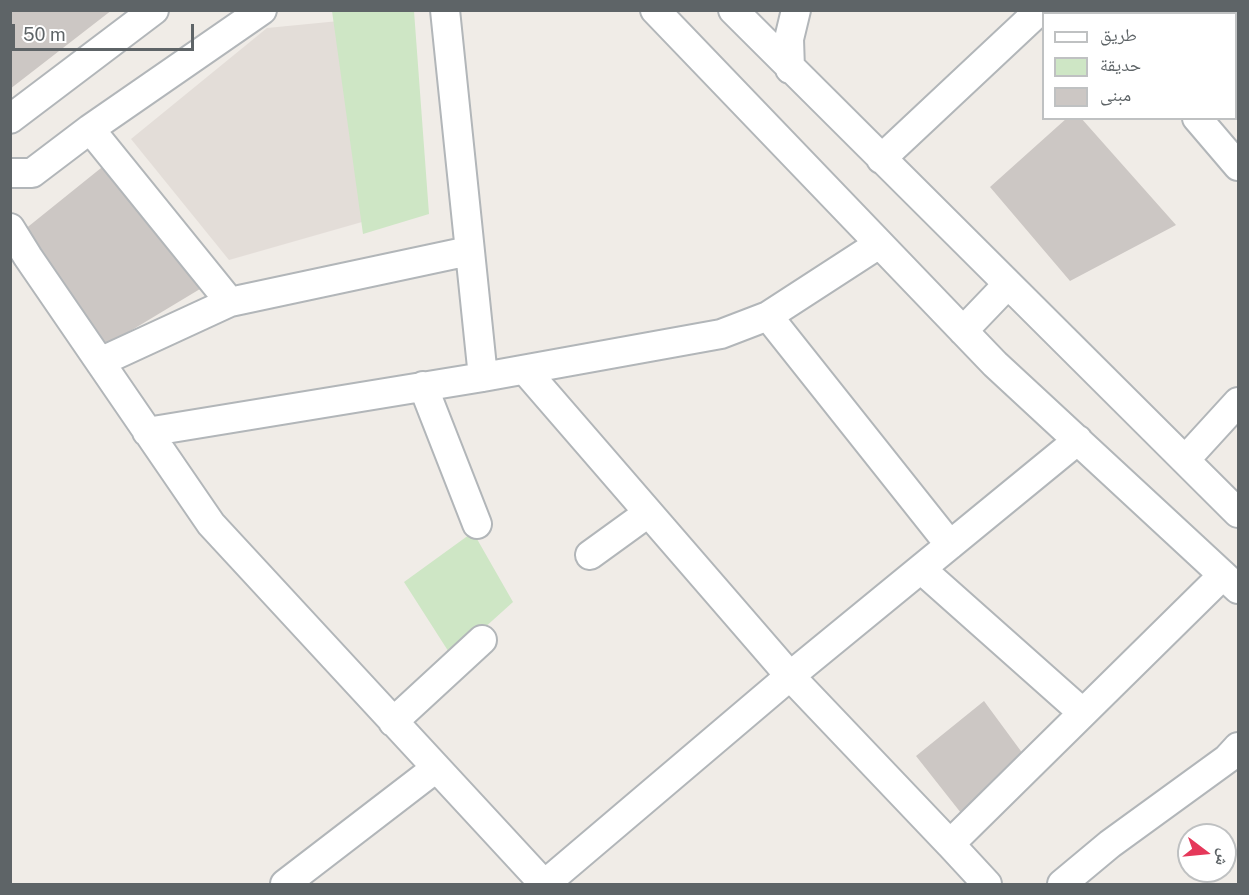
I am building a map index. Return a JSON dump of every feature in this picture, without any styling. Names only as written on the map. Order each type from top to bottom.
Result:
[{"type":"street","points":[[10,119],[154,10]]},
{"type":"street","points":[[10,173],[32,173],[90,129],[262,10]]},
{"type":"street","points":[[445,10],[483,377]]},
{"type":"street","points":[[655,10],[995,364],[1231,582],[1083,713],[950,844]]},
{"type":"street","points":[[733,10],[1239,513]]},
{"type":"street","points":[[790,69],[789,39],[796,10]]},
{"type":"street","points":[[881,159],[1040,10]]},
{"type":"street","points":[[1199,120],[1239,166]]},
{"type":"street","points":[[90,129],[230,302]]},
{"type":"street","points":[[10,228],[211,525],[544,885],[790,676],[1078,440]]},
{"type":"street","points":[[147,432],[525,370],[721,334],[768,316],[879,244]]},
{"type":"street","points":[[100,362],[230,302],[469,251]]},
{"type":"street","points":[[963,331],[1008,285]]},
{"type":"street","points":[[768,316],[950,545]]},
{"type":"street","points":[[525,370],[790,676],[987,885]]},
{"type":"street","points":[[423,386],[477,524]]},
{"type":"street","points":[[1185,460],[1239,402]]},
{"type":"street","points":[[590,555],[648,513]]},
{"type":"street","points":[[921,569],[1083,713]]},
{"type":"street","points":[[393,722],[482,640]]},
{"type":"street","points":[[1062,885],[1110,844],[1227,759],[1239,747]]},
{"type":"street","points":[[285,885],[436,768]]},
{"type":"shaded area","points":[[339,21],[369,220],[229,260],[131,139],[267,28]]},
{"type":"green space","points":[[332,11],[414,11],[429,214],[363,234]]},
{"type":"green space","points":[[473,532],[513,602],[452,657],[404,582]]},
{"type":"building","points":[[10,10],[112,10],[10,89]]},
{"type":"building","points":[[1065,120],[1083,120],[1176,225],[1070,281],[990,187]]},
{"type":"building","points":[[106,164],[200,289],[102,348],[24,230]]},
{"type":"building","points":[[984,701],[1026,758],[961,813],[916,756]]}]
